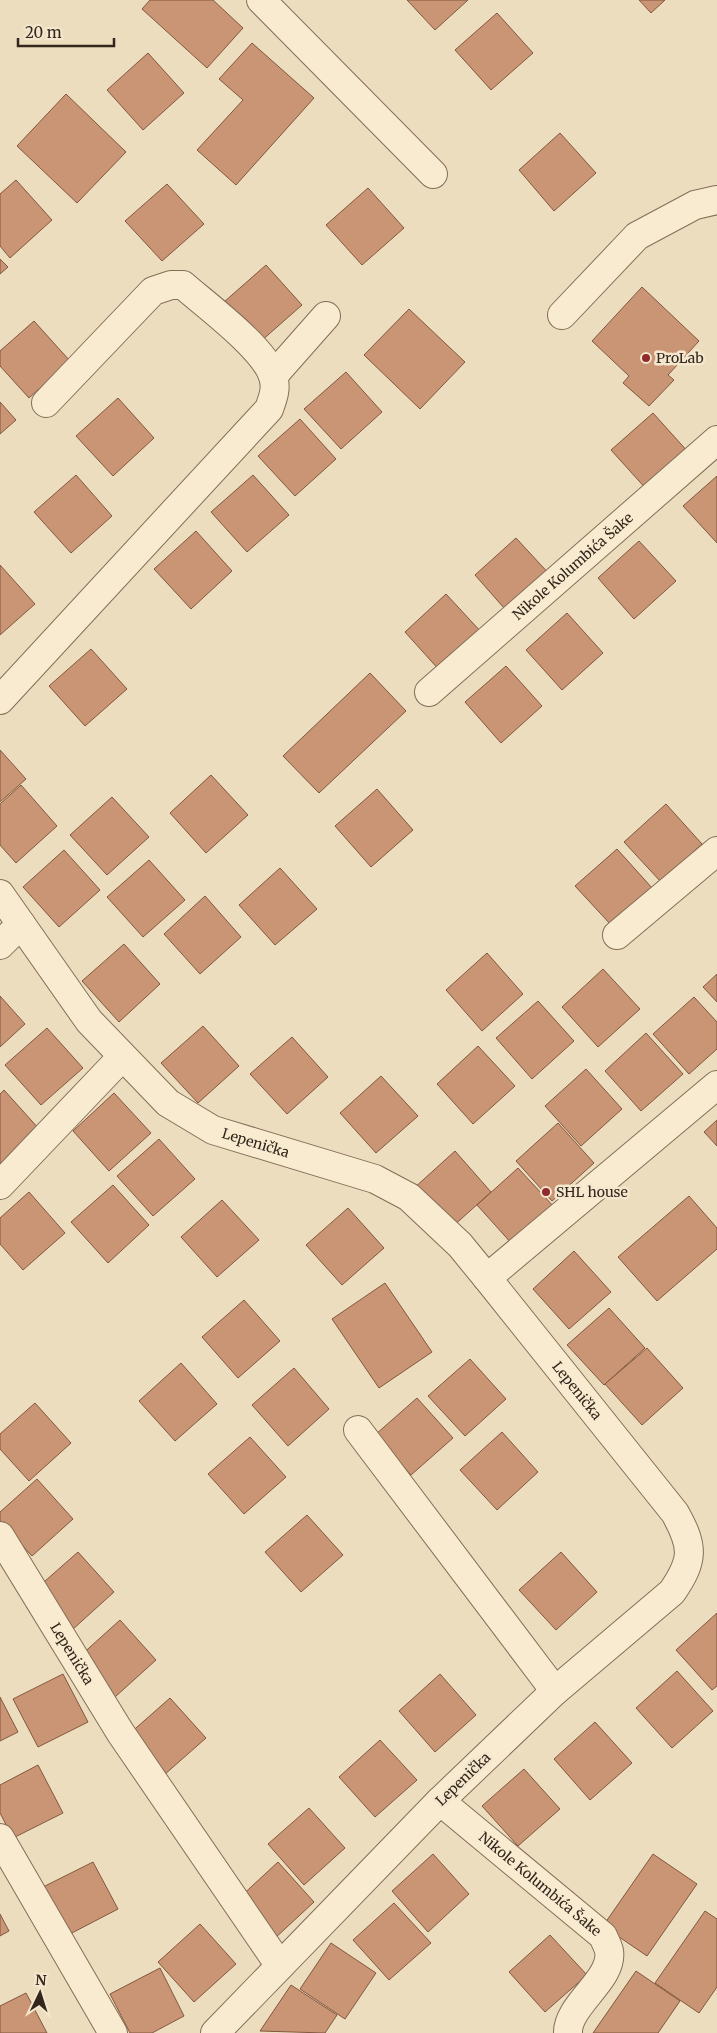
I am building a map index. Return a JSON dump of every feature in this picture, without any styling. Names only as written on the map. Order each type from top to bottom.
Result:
[{"type":"street","points":[[261,0],[433,174]]},
{"type":"street","points":[[562,315],[637,236],[695,205],[717,200]]},
{"type":"street","points":[[0,700],[269,409],[275,392],[273,376],[264,358],[183,285],[171,285],[153,291],[46,403]]},
{"type":"street","points":[[273,376],[326,316]]},
{"type":"street","name":"Nikole Kolumbića Šake","points":[[429,692],[717,440]]},
{"type":"street","points":[[617,936],[717,851]]},
{"type":"street","name":"Lepenička","points":[[0,894],[89,1021],[168,1104],[213,1130],[375,1178],[409,1197],[460,1245],[675,1513],[687,1535],[690,1556],[685,1574],[672,1592],[555,1691],[440,1801],[215,2033]]},
{"type":"street","points":[[0,945],[21,924]]},
{"type":"street","points":[[0,1185],[122,1057]]},
{"type":"street","points":[[487,1278],[717,1085]]},
{"type":"street","points":[[358,1430],[555,1691]]},
{"type":"street","name":"Lepenička","points":[[0,1536],[120,1732],[280,1966]]},
{"type":"street","name":"Nikole Kolumbića Šake","points":[[440,1801],[603,1936],[609,1952],[606,1969],[571,2020],[568,2033]]},
{"type":"street","points":[[0,1838],[113,2033]]},
{"type":"building","points":[[150,0],[213,0],[243,28],[207,68],[142,9]]},
{"type":"building","points":[[407,0],[468,0],[435,30]]},
{"type":"building","points":[[639,0],[665,0],[651,13]]},
{"type":"building","points":[[497,13],[533,53],[491,90],[455,50]]},
{"type":"building","points":[[252,43],[314,98],[236,185],[197,150],[243,100],[219,79]]},
{"type":"building","points":[[148,53],[184,93],[143,130],[107,90]]},
{"type":"building","points":[[66,94],[126,152],[77,203],[17,146]]},
{"type":"building","points":[[560,133],[596,173],[554,211],[519,170]]},
{"type":"building","points":[[16,180],[52,220],[10,258],[0,246],[0,194]]},
{"type":"building","points":[[167,184],[204,224],[162,261],[125,221]]},
{"type":"building","points":[[368,188],[404,228],[362,265],[326,225]]},
{"type":"building","points":[[0,259],[8,267],[0,274]]},
{"type":"building","points":[[266,265],[302,305],[260,342],[224,302]]},
{"type":"building","name":"ProLab","points":[[642,287],[699,341],[668,375],[674,380],[649,406],[623,383],[629,376],[592,341]]},
{"type":"building","points":[[409,309],[465,362],[420,409],[364,355]]},
{"type":"building","points":[[34,321],[70,361],[29,398],[0,366],[0,351]]},
{"type":"building","points":[[346,372],[382,412],[341,449],[304,409]]},
{"type":"building","points":[[118,398],[154,438],[113,476],[76,436]]},
{"type":"building","points":[[0,402],[16,420],[0,434]]},
{"type":"building","points":[[653,413],[689,453],[648,491],[611,450]]},
{"type":"building","points":[[300,419],[336,459],[295,496],[258,456]]},
{"type":"building","points":[[76,475],[112,516],[71,553],[34,512]]},
{"type":"building","points":[[253,475],[289,515],[247,552],[211,512]]},
{"type":"building","points":[[717,476],[717,543],[683,506]]},
{"type":"building","points":[[196,531],[232,571],[191,609],[154,569]]},
{"type":"building","points":[[516,538],[553,578],[511,616],[475,575]]},
{"type":"building","points":[[639,541],[676,581],[634,619],[598,578]]},
{"type":"building","points":[[0,565],[35,604],[0,635]]},
{"type":"building","points":[[446,594],[483,634],[441,672],[405,632]]},
{"type":"building","points":[[567,613],[603,653],[562,690],[526,650]]},
{"type":"building","points":[[91,649],[127,689],[85,726],[49,686]]},
{"type":"building","points":[[506,666],[542,706],[501,743],[465,702]]},
{"type":"building","points":[[370,673],[406,711],[319,793],[283,756]]},
{"type":"building","points":[[0,750],[26,779],[0,802]]},
{"type":"building","points":[[211,775],[248,815],[206,853],[170,813]]},
{"type":"building","points":[[21,785],[57,826],[16,863],[0,845],[0,804]]},
{"type":"building","points":[[377,789],[413,830],[371,867],[335,826]]},
{"type":"building","points":[[112,797],[149,837],[107,875],[70,835]]},
{"type":"building","points":[[666,804],[702,844],[661,882],[624,842]]},
{"type":"building","points":[[617,849],[653,889],[612,926],[575,886]]},
{"type":"building","points":[[64,850],[100,890],[59,927],[23,887]]},
{"type":"building","points":[[149,860],[185,900],[143,937],[107,897]]},
{"type":"building","points":[[280,868],[317,909],[275,945],[239,905]]},
{"type":"building","points":[[205,896],[241,937],[200,974],[164,934]]},
{"type":"building","points":[[124,944],[160,984],[119,1022],[82,981]]},
{"type":"building","points":[[487,953],[523,994],[482,1031],[446,990]]},
{"type":"building","points":[[603,969],[640,1009],[598,1047],[562,1007]]},
{"type":"building","points":[[717,974],[717,1002],[703,987]]},
{"type":"building","points":[[0,996],[25,1024],[0,1047]]},
{"type":"building","points":[[694,997],[717,1022],[717,1049],[689,1074],[653,1034]]},
{"type":"building","points":[[538,1001],[574,1041],[532,1079],[496,1038]]},
{"type":"building","points":[[203,1026],[239,1066],[198,1103],[161,1063]]},
{"type":"building","points":[[47,1028],[83,1068],[41,1105],[5,1065]]},
{"type":"building","points":[[646,1033],[683,1074],[641,1111],[605,1071]]},
{"type":"building","points":[[292,1037],[328,1077],[287,1114],[250,1074]]},
{"type":"building","points":[[478,1046],[515,1086],[473,1124],[437,1084]]},
{"type":"building","points":[[586,1069],[622,1109],[581,1146],[545,1106]]},
{"type":"building","points":[[381,1076],[418,1116],[376,1153],[340,1113]]},
{"type":"building","points":[[4,1090],[40,1130],[0,1166],[0,1094]]},
{"type":"building","points":[[114,1093],[151,1133],[109,1171],[73,1131]]},
{"type":"building","points":[[717,1120],[717,1146],[704,1132]]},
{"type":"building","points":[[558,1123],[594,1163],[552,1201],[516,1161]]},
{"type":"building","points":[[159,1139],[195,1179],[153,1216],[117,1176]]},
{"type":"building","points":[[455,1151],[491,1192],[450,1229],[413,1189]]},
{"type":"building","points":[[518,1168],[555,1208],[513,1245],[477,1205]]},
{"type":"building","points":[[113,1185],[149,1225],[108,1263],[71,1222]]},
{"type":"building","points":[[29,1192],[65,1233],[23,1270],[0,1244],[0,1218]]},
{"type":"building","points":[[689,1196],[717,1228],[717,1249],[657,1301],[618,1257]]},
{"type":"building","points":[[222,1200],[259,1240],[217,1277],[181,1237]]},
{"type":"building","points":[[348,1208],[384,1248],[342,1285],[306,1245]]},
{"type":"building","points":[[574,1251],[611,1292],[569,1329],[533,1289]]},
{"type":"building","points":[[385,1283],[432,1352],[379,1388],[332,1319]]},
{"type":"building","points":[[244,1300],[280,1341],[238,1378],[202,1337]]},
{"type":"building","points":[[609,1308],[645,1348],[604,1385],[567,1345]]},
{"type":"building","points":[[647,1348],[683,1388],[642,1425],[605,1384]]},
{"type":"building","points":[[470,1359],[506,1399],[465,1436],[428,1396]]},
{"type":"building","points":[[181,1363],[217,1404],[175,1441],[139,1401]]},
{"type":"building","points":[[294,1368],[329,1409],[288,1446],[252,1405]]},
{"type":"building","points":[[417,1398],[453,1438],[411,1475],[375,1435]]},
{"type":"building","points":[[35,1403],[71,1443],[29,1481],[0,1449],[0,1434]]},
{"type":"building","points":[[502,1432],[538,1472],[497,1510],[460,1470]]},
{"type":"building","points":[[250,1437],[286,1477],[244,1514],[208,1474]]},
{"type":"building","points":[[37,1479],[73,1519],[32,1556],[0,1521],[0,1512]]},
{"type":"building","points":[[307,1515],[343,1555],[301,1592],[265,1552]]},
{"type":"building","points":[[78,1552],[114,1592],[72,1630],[36,1589]]},
{"type":"building","points":[[561,1552],[597,1592],[556,1630],[519,1590]]},
{"type":"building","points":[[717,1613],[717,1686],[712,1690],[676,1650]]},
{"type":"building","points":[[120,1620],[156,1660],[115,1697],[79,1657]]},
{"type":"building","points":[[677,1671],[713,1711],[672,1748],[636,1708]]},
{"type":"building","points":[[63,1674],[88,1722],[38,1747],[13,1699]]},
{"type":"building","points":[[440,1674],[476,1715],[435,1752],[399,1711]]},
{"type":"building","points":[[0,1697],[18,1732],[0,1741]]},
{"type":"building","points":[[170,1698],[206,1738],[164,1775],[128,1735]]},
{"type":"building","points":[[595,1722],[632,1763],[590,1800],[554,1759]]},
{"type":"building","points":[[380,1740],[417,1780],[375,1817],[339,1777]]},
{"type":"building","points":[[38,1765],[63,1813],[13,1838],[0,1813],[0,1785]]},
{"type":"building","points":[[524,1769],[560,1809],[518,1846],[482,1806]]},
{"type":"building","points":[[309,1808],[345,1848],[304,1885],[268,1844]]},
{"type":"building","points":[[433,1854],[469,1894],[428,1932],[392,1891]]},
{"type":"building","points":[[653,1854],[697,1884],[647,1956],[603,1926]]},
{"type":"building","points":[[93,1862],[118,1909],[68,1935],[43,1887]]},
{"type":"building","points":[[278,1862],[314,1902],[273,1940],[237,1900]]},
{"type":"building","points":[[394,1903],[431,1943],[389,1980],[353,1940]]},
{"type":"building","points":[[705,1911],[717,1919],[717,1987],[699,2013],[655,1983]]},
{"type":"building","points":[[0,1914],[9,1931],[0,1936]]},
{"type":"building","points":[[200,1924],[236,1964],[194,2002],[158,1962]]},
{"type":"building","points":[[550,1935],[587,1975],[545,2012],[509,1972]]},
{"type":"building","points":[[331,1943],[376,1973],[345,2019],[300,1989]]},
{"type":"building","points":[[160,1968],[184,2016],[152,2033],[130,2033],[110,1994]]},
{"type":"building","points":[[636,1971],[680,2001],[658,2033],[593,2033]]},
{"type":"building","points":[[291,1985],[337,2015],[325,2033],[260,2031]]},
{"type":"building","points":[[26,1993],[47,2033],[0,2033],[0,2006]]},
{"type":"place","name":"ProLab","points":[[646,358]]},
{"type":"place","name":"SHL house","points":[[546,1192]]}]
